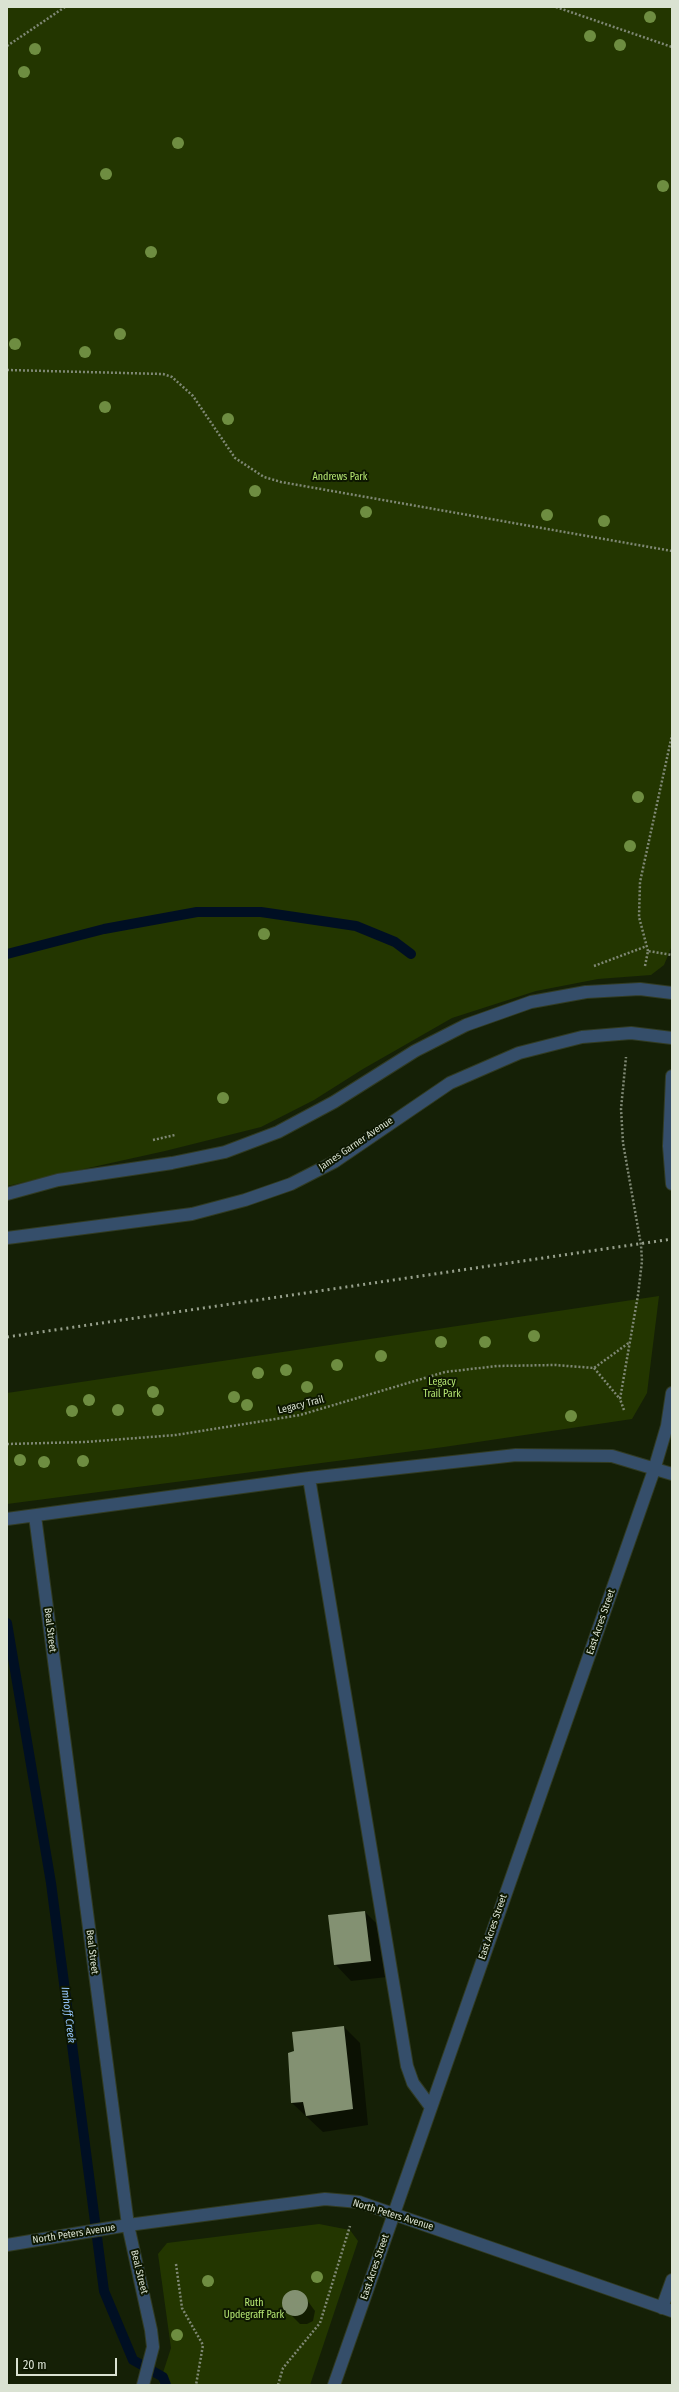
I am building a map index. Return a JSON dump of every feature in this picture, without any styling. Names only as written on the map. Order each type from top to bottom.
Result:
[{"type":"street","points":[[7,1194],[58,1180],[172,1163],[225,1152],[278,1132],[334,1102],[421,1048],[466,1025],[531,1002],[586,992],[640,988],[672,993]]},
{"type":"street","name":"James Garner Avenue","points":[[7,1238],[192,1214],[244,1200],[291,1184],[334,1162],[450,1082],[519,1054],[582,1037],[631,1033],[672,1038]]},
{"type":"street","points":[[672,1076],[669,1146],[672,1184]]},
{"type":"street","name":"East Acres Street","points":[[334,2385],[430,2106],[654,1470],[667,1426],[672,1393]]},
{"type":"street","points":[[7,1519],[309,1478],[516,1455],[612,1456],[654,1470],[672,1474]]},
{"type":"street","points":[[309,1478],[407,2066],[413,2083],[430,2106]]},
{"type":"street","name":"Beal Street","points":[[35,1516],[128,2225],[152,2330],[153,2347],[143,2385]]},
{"type":"street","name":"North Peters Avenue","points":[[7,2244],[71,2236],[128,2225],[325,2199],[359,2202],[667,2309]]},
{"type":"street","points":[[667,2309],[672,2280]]},
{"type":"path","points":[[7,46],[65,7]]},
{"type":"path","points":[[556,7],[672,47]]},
{"type":"path","points":[[7,370],[163,374],[172,378],[193,396],[235,458],[264,478],[672,551]]},
{"type":"path","points":[[644,970],[648,951],[639,917],[640,882],[672,735]]},
{"type":"path","points":[[590,968],[647,946]]},
{"type":"path","points":[[648,951],[672,954]]},
{"type":"path","points":[[620,1399],[638,1295],[641,1245],[623,1143],[621,1109],[624,1067]]},
{"type":"path","points":[[149,1141],[177,1135]]},
{"type":"path","points":[[624,1410],[620,1399],[594,1368],[630,1342]]},
{"type":"path","name":"Legacy Trail","points":[[7,1444],[85,1442],[176,1435],[300,1415],[445,1372],[497,1366],[555,1365],[594,1368]]},
{"type":"path","points":[[278,2385],[283,2368],[320,2323],[343,2245]]},
{"type":"path","points":[[176,2264],[182,2308],[203,2345],[196,2385]]},
{"type":"green space","name":"Andrews Park","points":[[7,7],[672,7],[672,946],[664,965],[651,975],[598,979],[536,991],[452,1018],[363,1069],[314,1100],[261,1127],[165,1151],[7,1186]]},
{"type":"green space","name":"Legacy Trail Park","points":[[659,1296],[647,1393],[632,1419],[444,1447],[7,1504],[7,1393]]},
{"type":"green space","name":"Ruth Updegraff Park","points":[[319,2224],[350,2230],[358,2241],[310,2385],[159,2385],[171,2348],[158,2254],[167,2243]]},
{"type":"building","points":[[365,1911],[371,1961],[334,1965],[328,1915]]},
{"type":"building","points":[[344,2026],[353,2109],[306,2116],[303,2102],[291,2103],[288,2053],[294,2051],[292,2032]]},
{"type":"building","points":[[295,2290],[304,2294],[308,2303],[304,2312],[295,2316],[286,2312],[282,2303],[286,2294]]},
{"type":"waterway","points":[[7,954],[104,929],[197,912],[261,912],[356,926],[395,942],[411,954]]},
{"type":"waterway","name":"Imhoff Creek","points":[[7,1623],[51,1883],[104,2291],[133,2360],[163,2377],[166,2385]]},
{"type":"railway","points":[[7,1337],[672,1239]]}]
